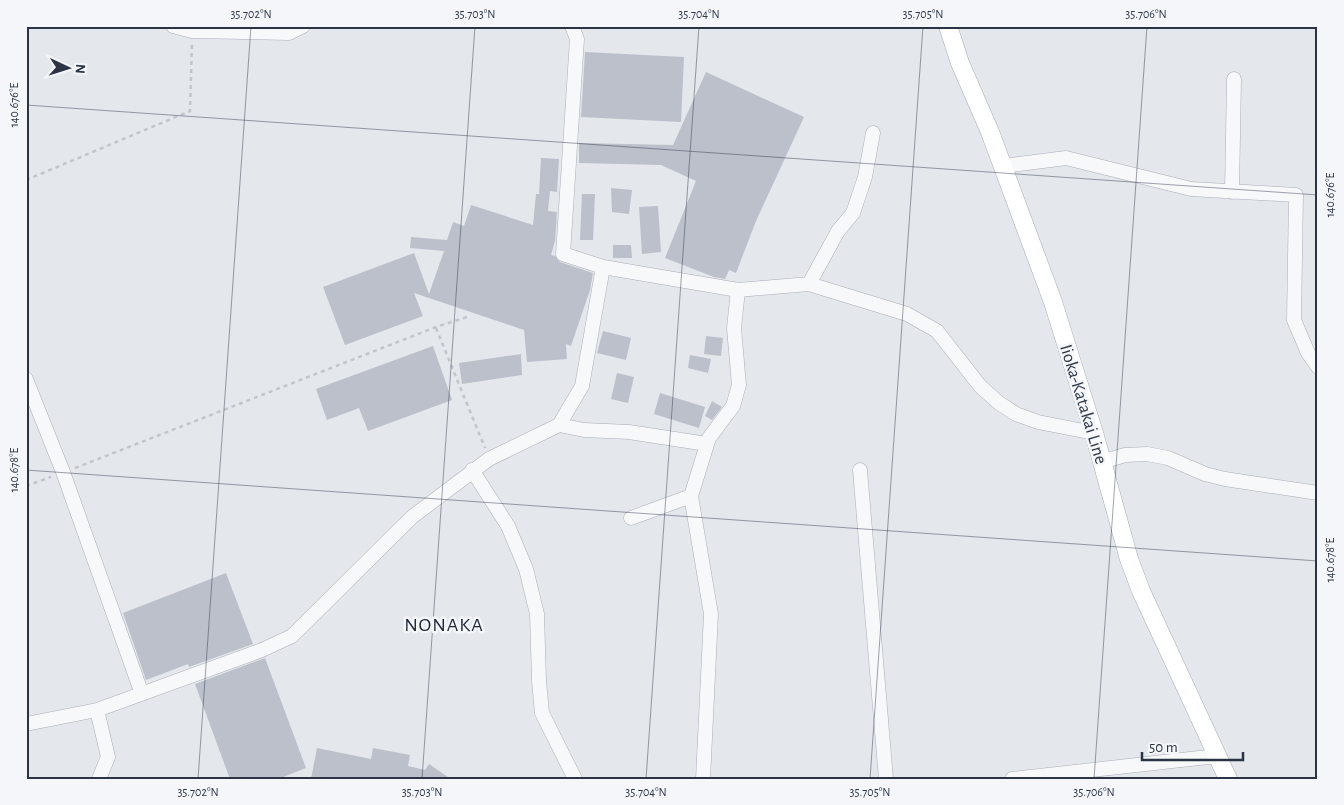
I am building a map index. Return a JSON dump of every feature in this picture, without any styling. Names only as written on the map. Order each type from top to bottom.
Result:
[{"type":"main road","name":"Iioka-Katakai Line","points":[[948,26],[960,63],[990,132],[1053,302],[1094,434],[1129,559],[1141,591],[1228,779]]},
{"type":"street","points":[[173,26],[192,31],[289,33],[303,26]]},
{"type":"street","points":[[572,26],[577,39],[563,254],[603,267],[738,290],[809,284],[906,314],[937,331],[980,386],[999,403],[1016,414],[1038,422],[1094,434]]},
{"type":"street","points":[[1232,192],[1234,78]]},
{"type":"street","points":[[809,284],[838,231],[853,214],[865,177],[873,133]]},
{"type":"street","points":[[1003,166],[1066,158],[1191,190],[1296,195],[1294,320],[1308,352],[1318,367]]},
{"type":"street","points":[[26,724],[97,710],[262,650],[292,636],[412,517],[489,458],[560,425],[582,386],[603,267]]},
{"type":"street","points":[[703,779],[711,614],[691,496],[709,438],[733,406],[740,385],[734,328],[738,290]]},
{"type":"street","points":[[26,379],[63,472],[142,694]]},
{"type":"street","points":[[560,425],[584,430],[629,432],[707,444]]},
{"type":"street","points":[[1102,462],[1125,455],[1147,454],[1168,458],[1206,474],[1225,479],[1318,493]]},
{"type":"street","points":[[472,470],[508,526],[526,569],[537,614],[542,713],[575,779]]},
{"type":"street","points":[[860,470],[886,779]]},
{"type":"street","points":[[631,518],[691,496]]},
{"type":"street","points":[[97,710],[108,757],[99,779]]},
{"type":"street","points":[[1012,779],[1217,756]]},
{"type":"path","points":[[26,180],[190,111],[192,31]]},
{"type":"path","points":[[26,486],[436,327],[470,316]]},
{"type":"path","points":[[436,327],[489,458]]},
{"type":"building","points":[[585,52],[684,57],[681,122],[581,117]]},
{"type":"building","points":[[706,72],[804,117],[756,221],[736,273],[729,270],[725,279],[714,277],[665,258],[696,181],[661,165],[579,163],[579,143],[673,145]]},
{"type":"building","points":[[541,158],[559,159],[557,192],[550,191],[548,211],[557,212],[555,241],[551,255],[555,256],[560,262],[593,273],[590,290],[571,346],[566,344],[567,359],[527,362],[524,330],[414,293],[423,316],[345,345],[323,287],[414,253],[429,294],[444,251],[410,248],[411,237],[447,240],[453,222],[464,226],[471,205],[533,225],[536,194],[539,194]]},
{"type":"building","points":[[611,188],[632,190],[629,214],[612,212]]},
{"type":"building","points":[[582,194],[595,194],[593,240],[580,240]]},
{"type":"building","points":[[658,206],[661,252],[642,254],[639,207]]},
{"type":"building","points":[[613,245],[631,245],[632,258],[613,258]]},
{"type":"building","points":[[603,331],[631,338],[626,360],[597,353]]},
{"type":"building","points":[[706,336],[723,338],[721,356],[704,354]]},
{"type":"building","points":[[433,346],[452,400],[368,431],[359,408],[327,420],[316,389]]},
{"type":"building","points":[[521,354],[522,375],[462,384],[459,363]]},
{"type":"building","points":[[690,355],[711,359],[708,373],[688,368]]},
{"type":"building","points":[[617,373],[634,377],[628,403],[611,399]]},
{"type":"building","points":[[660,393],[705,407],[699,428],[654,414]]},
{"type":"building","points":[[712,401],[722,407],[712,420],[705,416]]},
{"type":"building","points":[[226,573],[253,644],[189,667],[188,664],[146,680],[123,613]]},
{"type":"building","points":[[265,658],[306,768],[278,779],[230,779],[195,684]]},
{"type":"building","points":[[317,748],[371,759],[373,748],[410,755],[408,766],[425,770],[429,764],[451,779],[311,779]]},
{"type":"district","name":"NONAKA","points":[[444,624]]}]
